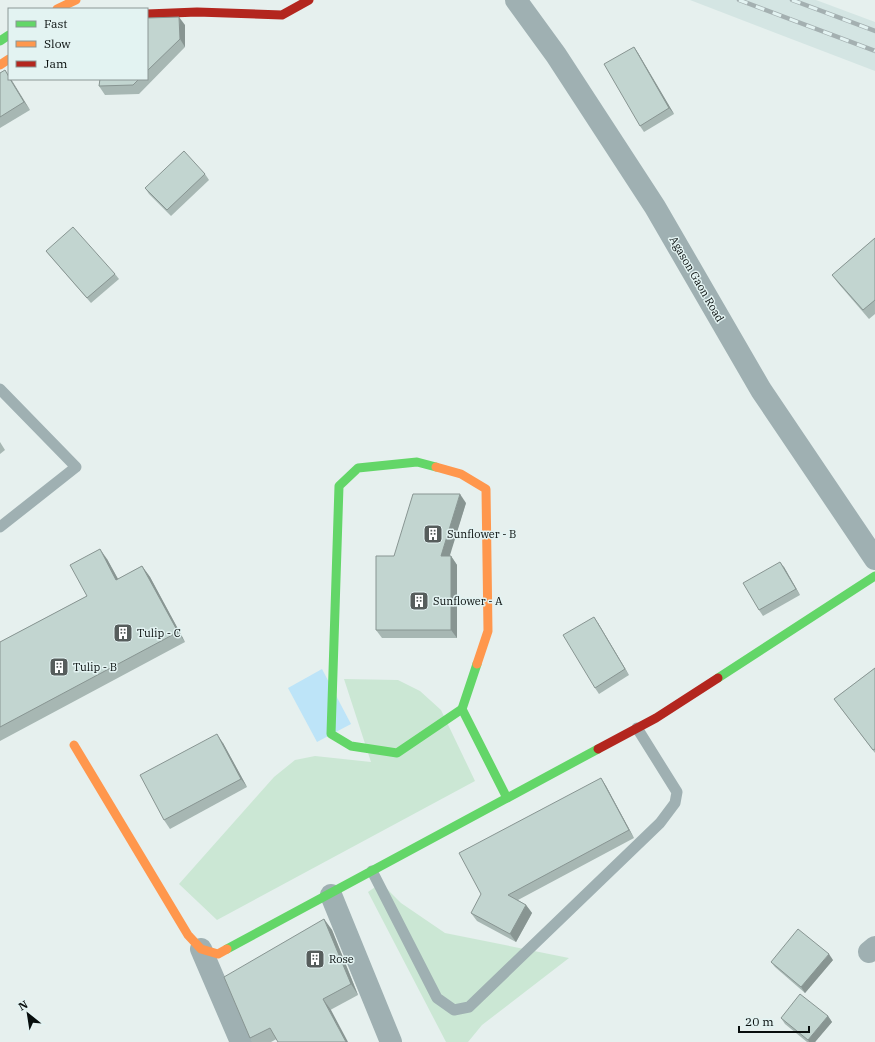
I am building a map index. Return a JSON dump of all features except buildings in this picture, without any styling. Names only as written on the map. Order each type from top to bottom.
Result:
[{"type":"street","points":[[59,8],[76,0]]},
{"type":"street","points":[[148,14],[197,12],[282,15],[309,0]]},
{"type":"street","name":"Agason Gaon Road","points":[[516,0],[556,55],[655,207],[761,390],[875,560]]},
{"type":"street","points":[[462,709],[397,752],[351,746],[331,734],[339,486],[358,468],[417,462],[461,474],[486,489],[488,631],[462,709],[507,798]]},
{"type":"street","points":[[201,949],[218,954],[656,718],[875,576]]},
{"type":"street","points":[[74,745],[188,935],[201,949],[241,1042]]},
{"type":"street","points":[[331,894],[392,1042]]},
{"type":"lane","points":[[0,389],[76,466],[0,527]]},
{"type":"lane","points":[[372,871],[438,998],[454,1010],[469,1007],[660,824],[675,803],[677,792],[637,728]]},
{"type":"shaded area","points":[[690,0],[816,0],[875,22],[875,71]]},
{"type":"green space","points":[[344,679],[398,680],[420,691],[441,710],[475,781],[217,920],[179,884],[274,777],[295,760],[315,756],[371,762]]},
{"type":"green space","points":[[381,883],[401,903],[445,933],[569,958],[482,1025],[468,1042],[446,1042],[368,892]]},
{"type":"water","points":[[322,669],[351,724],[317,742],[288,688]]},
{"type":"railway","points":[[739,0],[875,51]]},
{"type":"railway","points":[[792,0],[875,31]]},
{"type":"traffic: fast","points":[[0,41],[8,36]]},
{"type":"traffic: fast","points":[[436,467],[417,462],[358,468],[339,486],[331,734],[351,746],[397,753],[462,709]]},
{"type":"traffic: fast","points":[[718,678],[875,576]]},
{"type":"traffic: fast","points":[[477,664],[462,709],[507,798]]},
{"type":"traffic: fast","points":[[227,949],[598,749]]},
{"type":"traffic: slow","points":[[59,8],[76,0]]},
{"type":"traffic: slow","points":[[0,65],[8,60]]},
{"type":"traffic: slow","points":[[436,467],[461,474],[486,489],[488,631],[477,664]]},
{"type":"traffic: slow","points":[[74,745],[188,935],[201,949],[218,954],[227,949]]},
{"type":"traffic: jam","points":[[148,14],[197,12],[282,15],[309,0]]},
{"type":"traffic: jam","points":[[598,749],[656,718],[718,678]]},
{"type":"place","name":"Sunflower - B","points":[[433,534]]},
{"type":"place","name":"Sunflower - A","points":[[419,601]]},
{"type":"place","name":"Tulip - C","points":[[123,633]]},
{"type":"place","name":"Tulip - B","points":[[59,667]]},
{"type":"place","name":"Rose","points":[[315,959]]}]
